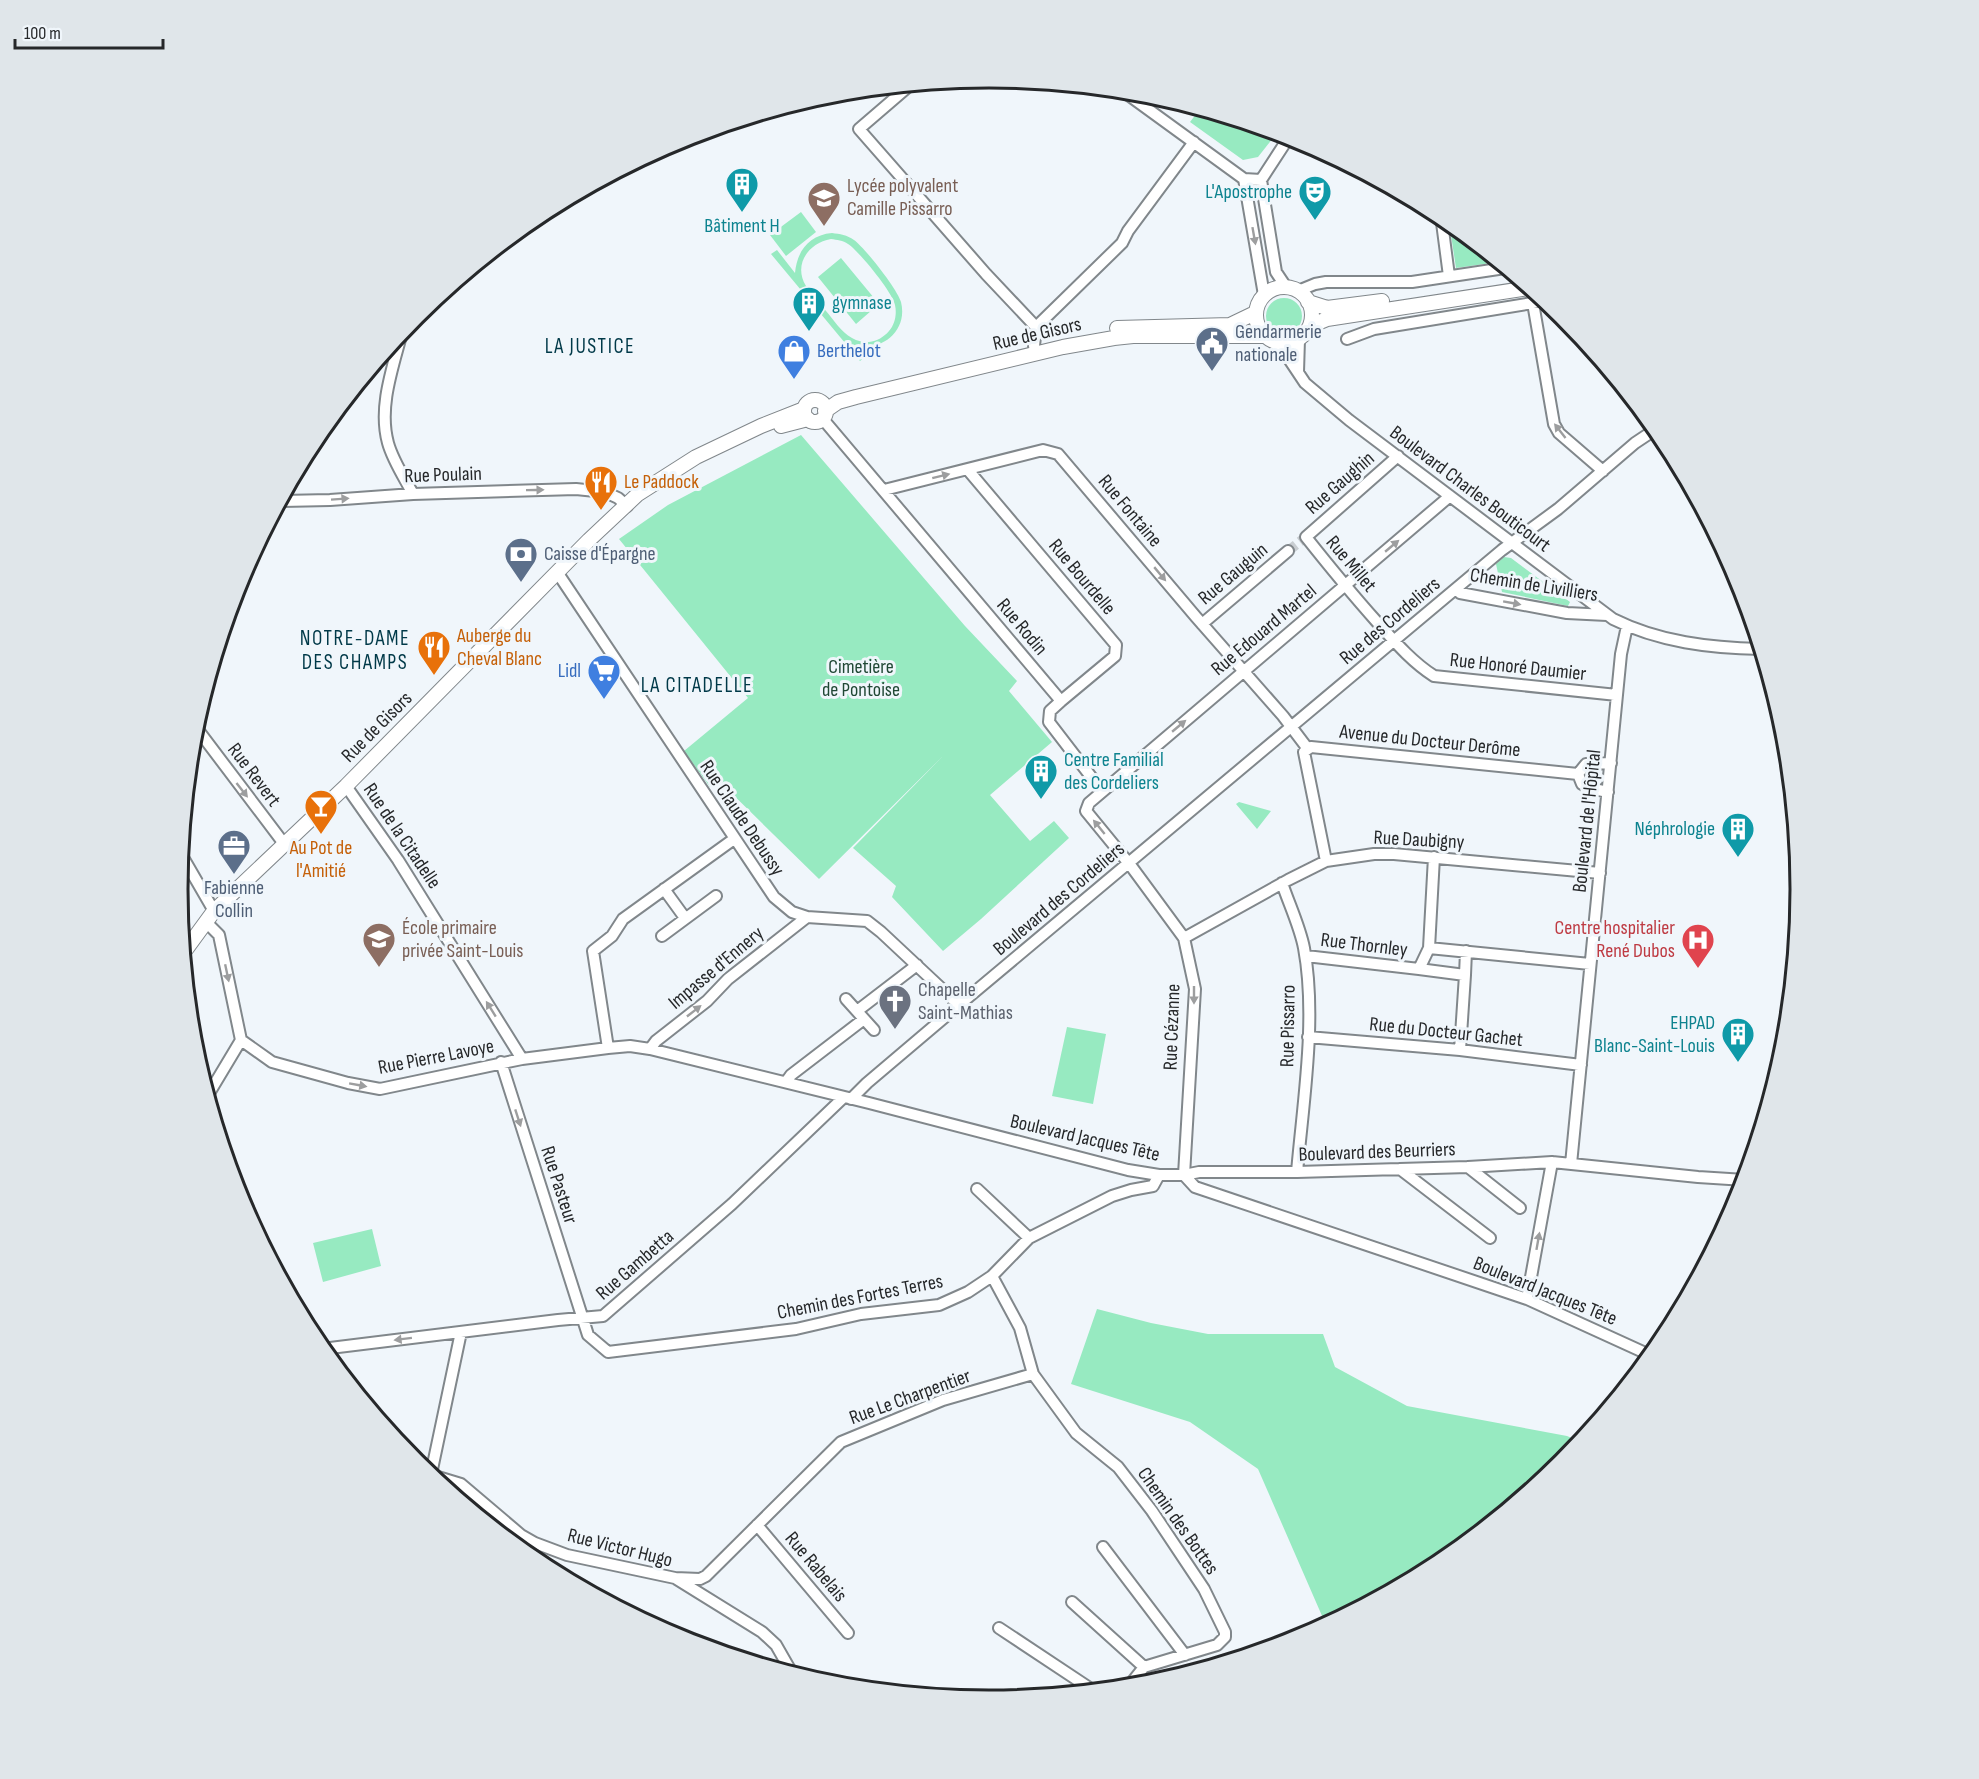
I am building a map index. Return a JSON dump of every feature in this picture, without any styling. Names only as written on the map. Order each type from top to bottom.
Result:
[{"type":"main road","points":[[1511,281],[1338,308],[1327,308],[1298,293],[1278,288],[1264,295],[1257,304],[1256,321],[1269,339],[1282,344],[1299,339],[1310,326],[1327,319],[1520,289]]},
{"type":"main road","points":[[1298,293],[1312,314],[1310,326]]},
{"type":"main road","name":"Rue de Gisors","points":[[824,408],[861,387],[1034,345],[1112,328],[1230,325],[1256,313]]},
{"type":"main road","name":"Rue de Gisors","points":[[824,408],[856,397],[1090,342],[1133,336],[1269,339]]},
{"type":"main road","points":[[816,400],[824,408],[815,421],[806,414],[810,401],[816,400]]},
{"type":"main road","name":"Rue de Gisors","points":[[190,943],[210,916],[346,786],[602,527],[627,506],[700,464],[806,414]]},
{"type":"street","points":[[900,94],[859,129],[986,274],[1036,327]]},
{"type":"street","points":[[1141,103],[1244,179],[1261,180]]},
{"type":"street","points":[[1034,345],[1036,327],[1122,243],[1194,142]]},
{"type":"street","points":[[1284,144],[1261,180],[1276,273],[1298,293],[1315,284],[1326,282],[1412,282],[1496,269]]},
{"type":"street","points":[[1244,179],[1264,295]]},
{"type":"street","points":[[1443,229],[1449,276]]},
{"type":"street","points":[[1347,339],[1374,329],[1533,303],[1554,424],[1559,434],[1603,471]]},
{"type":"street","points":[[1365,313],[1374,329]]},
{"type":"street","name":"Boulevard Charles Bouticourt","points":[[1269,339],[1305,383],[1607,615],[1636,630],[1690,644],[1753,649]]},
{"type":"street","points":[[1298,372],[1299,339]]},
{"type":"street","points":[[398,349],[387,396],[386,435],[394,458],[412,494]]},
{"type":"street","name":"Rue Rodin","points":[[824,408],[884,490],[1061,701]]},
{"type":"street","name":"Rue des Cordeliers","points":[[1291,727],[1511,543],[1558,509],[1649,434]]},
{"type":"street","name":"Rue Fontaine","points":[[884,490],[1043,450],[1058,454],[1291,727]]},
{"type":"street","name":"Rue Gaughin","points":[[1305,537],[1398,456]]},
{"type":"street","name":"Rue Bourdelle","points":[[968,470],[1116,645],[1115,656],[1061,701]]},
{"type":"street","name":"Rue Poulain","points":[[290,501],[576,489],[605,492],[618,498],[627,506]]},
{"type":"street","name":"Rue Edouard Martel","points":[[1102,791],[1450,496]]},
{"type":"street","name":"Rue Millet","points":[[1305,537],[1393,640]]},
{"type":"street","name":"Rue Gauguin","points":[[1202,624],[1288,551]]},
{"type":"street","name":"Rue Claude Debussy","points":[[557,572],[774,897],[792,912],[807,917],[867,921],[959,1005]]},
{"type":"street","name":"Chemin de Livilliers","points":[[1456,590],[1460,593],[1567,613],[1607,615]]},
{"type":"street","name":"Boulevard de l'Hôpital","points":[[1571,1164],[1621,654],[1627,626]]},
{"type":"street","name":"Rue Honoré Daumier","points":[[1393,640],[1420,667],[1434,676],[1617,695]]},
{"type":"street","points":[[1061,701],[1050,711],[1048,722],[1102,791],[1089,803],[1086,811],[1129,864]]},
{"type":"street","points":[[1291,727],[1308,749],[1304,752],[1326,861]]},
{"type":"street","name":"Boulevard des Cordeliers","points":[[847,1098],[1291,727]]},
{"type":"street","name":"Rue Revert","points":[[203,737],[285,845]]},
{"type":"street","name":"Avenue du Docteur Derôme","points":[[1308,749],[1311,747],[1578,774],[1586,764],[1611,763]]},
{"type":"street","points":[[1578,774],[1582,784],[1608,792]]},
{"type":"street","name":"Rue de la Citadelle","points":[[346,786],[398,861],[522,1059]]},
{"type":"street","points":[[608,1048],[593,951],[612,936],[623,919],[734,839]]},
{"type":"street","name":"Rue Daubigny","points":[[1184,938],[1326,861],[1374,854],[1434,857],[1600,873]]},
{"type":"street","name":"Rue Thornley","points":[[1419,969],[1429,948],[1434,857]]},
{"type":"street","name":"Rue Cézanne","points":[[1129,864],[1184,938],[1195,989],[1184,1175]]},
{"type":"street","points":[[189,869],[219,934],[241,1040],[213,1086]]},
{"type":"street","name":"Rue Pissarro","points":[[1282,883],[1304,946],[1309,996],[1298,1172]]},
{"type":"street","points":[[664,889],[685,918]]},
{"type":"street","points":[[662,936],[716,896]]},
{"type":"street","name":"Impasse d'Ennery","points":[[650,1049],[656,1041],[707,1001],[728,980],[807,917]]},
{"type":"street","name":"Rue Thornley","points":[[1429,948],[1590,964]]},
{"type":"street","points":[[1460,1050],[1466,951]]},
{"type":"street","name":"Rue Thornley","points":[[1306,956],[1465,975]]},
{"type":"street","points":[[786,1082],[791,1075],[917,965]]},
{"type":"street","points":[[846,999],[874,1030]]},
{"type":"street","name":"Rue du Docteur Gachet","points":[[1308,1036],[1460,1050],[1581,1065]]},
{"type":"street","name":"Rue Pierre Lavoye","points":[[241,1040],[272,1062],[348,1083],[380,1089],[522,1059]]},
{"type":"street","name":"Boulevard Jacques Tête","points":[[522,1059],[608,1048],[650,1049],[1128,1170],[1159,1175],[1184,1175],[1195,1187],[1527,1299],[1643,1352]]},
{"type":"street","name":"Rue Pasteur","points":[[501,1062],[582,1318]]},
{"type":"street","name":"Rue Gambetta","points":[[332,1348],[603,1316],[732,1204],[847,1098]]},
{"type":"street","points":[[1527,1299],[1552,1162]]},
{"type":"street","name":"Boulevard des Beurriers","points":[[1184,1175],[1199,1172],[1298,1172],[1552,1162],[1698,1178],[1736,1180]]},
{"type":"street","points":[[1468,1167],[1520,1208]]},
{"type":"street","points":[[1400,1169],[1490,1238]]},
{"type":"street","name":"Chemin des Fortes Terres","points":[[582,1318],[588,1335],[608,1352],[796,1329],[861,1314],[939,1305],[968,1292],[992,1276],[1029,1238],[1112,1196],[1152,1186],[1159,1175]]},
{"type":"street","points":[[977,1189],[1029,1238]]},
{"type":"street","points":[[992,1276],[1020,1328],[1034,1374]]},
{"type":"street","points":[[431,1464],[461,1332]]},
{"type":"street","name":"Rue Le Charpentier","points":[[675,1578],[703,1579],[841,1442],[943,1400],[1034,1374]]},
{"type":"street","name":"Chemin des Bottes","points":[[1034,1374],[1076,1434],[1118,1467],[1152,1511],[1204,1589],[1225,1632],[1225,1637],[1217,1645],[1144,1667]]},
{"type":"street","name":"Rue Victor Hugo","points":[[448,1480],[461,1484],[521,1535],[535,1543],[567,1555],[675,1578],[762,1632],[776,1645],[787,1664]]},
{"type":"street","name":"Rue Rabelais","points":[[757,1525],[848,1633]]},
{"type":"street","points":[[1103,1547],[1185,1655]]},
{"type":"street","points":[[1072,1602],[1144,1667],[1136,1677]]},
{"type":"street","points":[[999,1628],[1085,1685]]},
{"type":"green space","points":[[1195,116],[1271,140],[1258,157],[1243,160],[1190,122]]},
{"type":"green space","points":[[801,212],[816,232],[786,256],[770,235]]},
{"type":"green space","points":[[824,234],[838,234],[854,240],[866,251],[894,288],[901,302],[901,321],[897,329],[891,336],[876,345],[858,347],[865,357],[860,361],[771,254],[777,250],[795,273],[802,251],[811,241]],"holes":[[[831,239],[844,242],[853,248],[875,273],[893,299],[896,312],[894,322],[887,333],[878,340],[860,341],[844,333],[811,293],[802,278],[801,270],[805,256],[816,245]]]},
{"type":"green space","points":[[1451,235],[1489,263],[1456,268]]},
{"type":"green space","points":[[841,258],[879,304],[856,324],[818,277]]},
{"type":"green space","points":[[1284,298],[1296,304],[1302,316],[1296,328],[1284,334],[1272,328],[1266,316],[1272,304]]},
{"type":"green space","name":"Cimetière de Pontoise","points":[[801,435],[965,626],[1017,681],[1009,691],[1052,742],[990,795],[1030,841],[1054,821],[1069,838],[943,951],[892,897],[896,886],[853,848],[943,756],[819,879],[720,782],[710,787],[684,751],[748,698],[619,539],[668,505]]},
{"type":"green space","points":[[1504,557],[1511,558],[1570,602],[1568,606],[1502,592],[1496,564]]},
{"type":"green space","points":[[1239,802],[1271,811],[1257,829],[1236,804]]},
{"type":"green space","points":[[1067,1027],[1106,1034],[1093,1104],[1052,1096]]},
{"type":"green space","points":[[372,1229],[381,1266],[323,1282],[313,1243]]},
{"type":"green space","points":[[1097,1309],[1208,1334],[1323,1334],[1335,1367],[1407,1406],[1573,1438],[1518,1492],[1435,1556],[1390,1583],[1323,1618],[1258,1469],[1190,1422],[1071,1384]]},
{"type":"tunnel","points":[[1288,551],[1306,537]]},
{"type":"place","name":"Bâtiment H","points":[[742,213]]},
{"type":"place","name":"L'Apostrophe","points":[[1315,221]]},
{"type":"place","name":"Lycée polyvalent Camille Pissarro","points":[[824,227]]},
{"type":"place","name":"gymnase","points":[[809,332]]},
{"type":"place","name":"Gendarmerie nationale","points":[[1212,372]]},
{"type":"place","name":"Berthelot","points":[[794,380]]},
{"type":"place","name":"Le Paddock","points":[[601,511]]},
{"type":"place","name":"Caisse d'Épargne","points":[[521,583]]},
{"type":"place","name":"Auberge du Cheval Blanc","points":[[434,676]]},
{"type":"place","name":"Lidl","points":[[604,700]]},
{"type":"place","name":"Centre Familial des Cordeliers","points":[[1041,800]]},
{"type":"place","name":"Au Pot de l'Amitié","points":[[321,835]]},
{"type":"place","name":"Néphrologie","points":[[1738,858]]},
{"type":"place","name":"Fabienne Collin","points":[[234,875]]},
{"type":"place","name":"École primaire privée Saint-Louis","points":[[379,968]]},
{"type":"place","name":"Centre hospitalier René Dubos","points":[[1698,969]]},
{"type":"place","name":"Chapelle Saint-Mathias","points":[[895,1030]]},
{"type":"place","name":"EHPAD Blanc-Saint-Louis","points":[[1738,1063]]},
{"type":"district","name":"LA JUSTICE","points":[[590,346]]},
{"type":"district","name":"NOTRE-DAME DES CHAMPS","points":[[355,650]]},
{"type":"district","name":"LA CITADELLE","points":[[697,685]]}]
